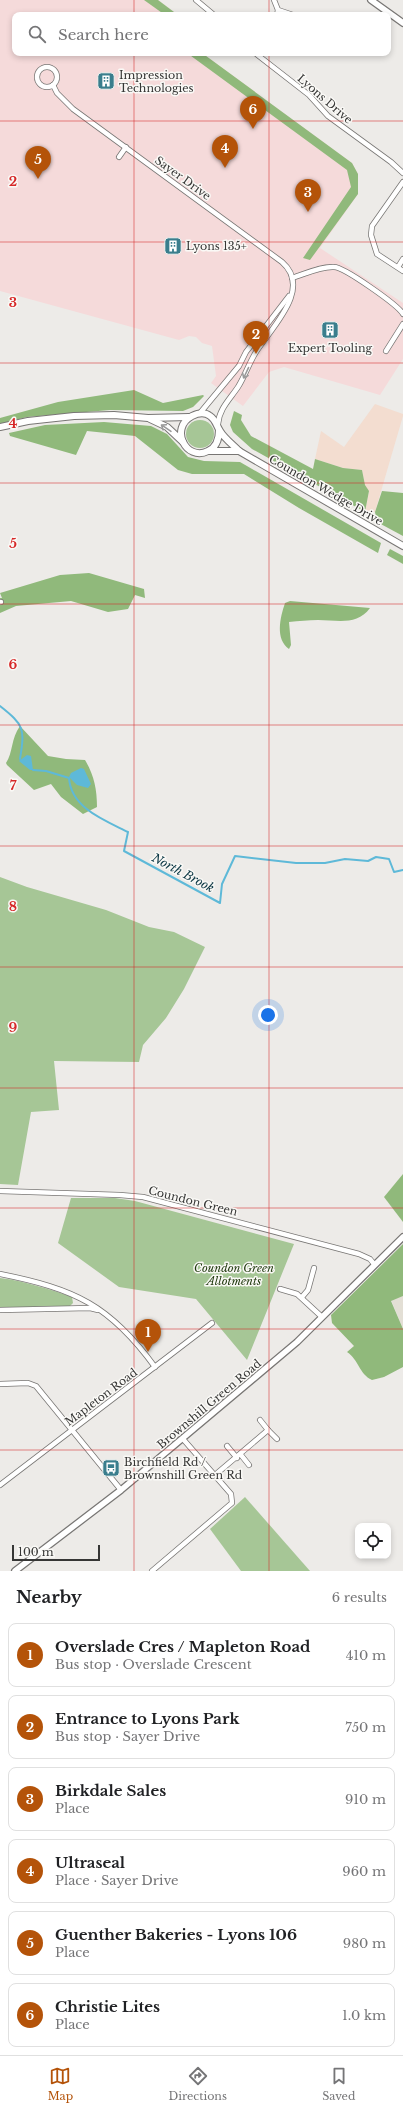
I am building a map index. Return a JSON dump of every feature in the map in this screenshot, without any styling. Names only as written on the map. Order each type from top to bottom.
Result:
[{"type":"main road","name":"Coundon Wedge Drive","points":[[0,427],[28,421],[74,416],[114,415],[148,418],[190,417],[200,413],[210,416],[239,451],[403,546]]},
{"type":"main road","points":[[183,442],[181,429],[186,420],[190,417]]},
{"type":"main road","name":"Coundon Wedge Drive","points":[[148,418],[167,428],[193,452],[209,450],[239,451]]},
{"type":"main road","points":[[209,450],[218,441],[218,427]]},
{"type":"street","points":[[196,0],[207,12]]},
{"type":"street","points":[[274,0],[278,12]]},
{"type":"street","points":[[371,0],[388,12]]},
{"type":"street","points":[[391,14],[403,23]]},
{"type":"street","name":"Lyons Drive","points":[[258,56],[309,95],[328,116],[391,162],[403,173]]},
{"type":"street","points":[[48,66],[54,70],[57,79],[53,85],[44,86],[39,83],[37,74],[41,68],[48,66]]},
{"type":"street","name":"Sayer Drive","points":[[53,85],[57,93],[73,109],[282,262],[290,271],[292,278]]},
{"type":"street","points":[[118,157],[126,147]]},
{"type":"street","points":[[403,182],[372,226],[371,235],[378,254],[403,271]]},
{"type":"street","points":[[398,267],[403,259]]},
{"type":"street","points":[[218,427],[221,410],[240,382],[255,352],[289,303],[292,291],[292,278],[325,268],[339,268],[401,310],[403,314]]},
{"type":"street","points":[[200,413],[239,366],[246,352],[292,291]]},
{"type":"street","points":[[386,350],[403,324]]},
{"type":"street","name":"Coundon Green","points":[[0,1191],[143,1197],[358,1254],[370,1259],[374,1264]]},
{"type":"street","name":"Brownshill Green Road","points":[[15,1571],[121,1490],[297,1342],[374,1264],[403,1237]]},
{"type":"street","points":[[302,1297],[308,1290],[314,1268]]},
{"type":"street","points":[[0,1274],[23,1279],[73,1294],[102,1311],[136,1341],[155,1367]]},
{"type":"street","points":[[280,1289],[302,1297],[322,1317]]},
{"type":"street","points":[[0,1310],[90,1308],[102,1311]]},
{"type":"street","name":"Mapleton Road","points":[[0,1485],[212,1323]]},
{"type":"street","points":[[0,1384],[28,1383],[36,1386],[121,1490]]},
{"type":"street","points":[[260,1420],[277,1438]]},
{"type":"street","points":[[215,1475],[268,1430]]},
{"type":"street","points":[[152,1571],[229,1506],[232,1501],[231,1494],[183,1439]]},
{"type":"street","points":[[227,1446],[249,1464]]},
{"type":"shaded area","points":[[0,0],[158,0],[174,12],[12,12],[12,56],[206,56],[352,163],[358,174],[358,194],[320,248],[403,303],[403,359],[380,395],[284,367],[269,372],[243,406],[211,383],[216,376],[212,346],[202,343],[196,337],[189,336],[179,340],[0,291]]},
{"type":"shaded area","points":[[375,404],[403,414],[403,416],[375,512],[365,512],[369,492],[365,485],[362,470],[343,468],[315,459],[321,431],[344,447]]},
{"type":"shaded area","points":[[403,1296],[403,1329],[391,1300]]},
{"type":"green space","points":[[144,0],[158,0],[174,12],[161,12]]},
{"type":"green space","points":[[191,56],[206,56],[352,163],[358,174],[358,194],[310,260],[303,258],[351,187],[347,170]]},
{"type":"green space","points":[[134,390],[163,403],[204,396],[193,407],[183,411],[110,410],[27,417],[0,424],[0,418],[58,402]]},
{"type":"green space","points":[[234,411],[242,415],[241,420],[251,436],[313,469],[315,459],[343,468],[362,470],[365,485],[369,491],[365,512],[252,449],[233,432],[230,425]]},
{"type":"green space","points":[[200,420],[210,424],[214,434],[210,444],[200,448],[190,444],[186,434],[190,424]]},
{"type":"green space","points":[[104,422],[151,426],[167,434],[188,457],[204,461],[240,462],[381,543],[378,553],[299,508],[244,474],[192,474],[178,470],[135,436],[87,431],[76,455],[10,436],[9,433],[45,425]]},
{"type":"green space","points":[[382,491],[403,493],[403,536],[377,522],[375,512]]},
{"type":"green space","points":[[390,549],[403,556],[403,564],[387,555]]},
{"type":"green space","points":[[89,573],[144,589],[145,598],[135,595],[128,609],[108,612],[71,601],[16,606],[0,613],[0,598],[2,598],[0,593],[60,575]]},
{"type":"green space","points":[[290,601],[370,608],[365,614],[353,620],[311,620],[289,622],[291,645],[289,649],[282,640],[280,634],[280,622],[285,603]]},
{"type":"green space","points":[[20,726],[48,756],[85,760],[91,771],[94,782],[97,807],[83,814],[61,797],[51,784],[34,790],[7,765],[6,763],[10,755],[15,735]]},
{"type":"green space","points":[[0,877],[27,887],[106,910],[149,927],[174,932],[205,947],[184,989],[166,1018],[143,1045],[139,1062],[54,1061],[59,1110],[31,1112],[18,1185],[0,1184]]},
{"type":"green space","points":[[403,1174],[403,1222],[384,1197]]},
{"type":"green space","name":"Coundon Green Allotments","points":[[71,1198],[115,1198],[135,1201],[294,1244],[247,1360],[196,1299],[119,1287],[58,1243]]},
{"type":"green space","points":[[403,1244],[403,1296],[391,1301],[403,1329],[403,1367],[384,1377],[372,1380],[364,1374],[351,1355],[347,1352],[354,1346],[332,1323],[331,1315]]},
{"type":"green space","points":[[0,1278],[27,1283],[72,1297],[73,1303],[70,1306],[0,1308]]},
{"type":"green space","points":[[245,1497],[310,1571],[241,1571],[210,1529]]},
{"type":"water","points":[[27,755],[31,756],[33,770],[30,770],[19,761]]},
{"type":"water","points":[[81,768],[84,769],[91,784],[88,788],[77,785],[69,777],[71,773]]},
{"type":"waterway","name":"North Brook","points":[[0,706],[14,718],[21,728],[22,740],[20,759]]},
{"type":"waterway","name":"North Brook","points":[[33,770],[46,771],[69,778],[71,788],[82,805],[99,818],[128,832],[124,851],[220,903],[222,884],[235,856],[296,863],[325,863],[345,859],[368,861],[376,857],[389,859],[394,872],[403,870]]},
{"type":"place","name":"Impression Technologies","points":[[106,81]]},
{"type":"place","name":"Christie Lites","points":[[253,129]]},
{"type":"place","name":"Ultraseal","points":[[225,168]]},
{"type":"place","name":"Guenther Bakeries - Lyons 106","points":[[38,179]]},
{"type":"place","name":"Birkdale Sales","points":[[308,212]]},
{"type":"place","name":"Lyons 135+","points":[[173,246]]},
{"type":"place","name":"Expert Tooling","points":[[330,330]]},
{"type":"place","name":"Entrance to Lyons Park","points":[[256,354]]},
{"type":"place","name":"Overslade Cres / Mapleton Road","points":[[148,1352]]},
{"type":"place","name":"Birchfield Rd / Brownshill Green Rd","points":[[111,1468]]}]
